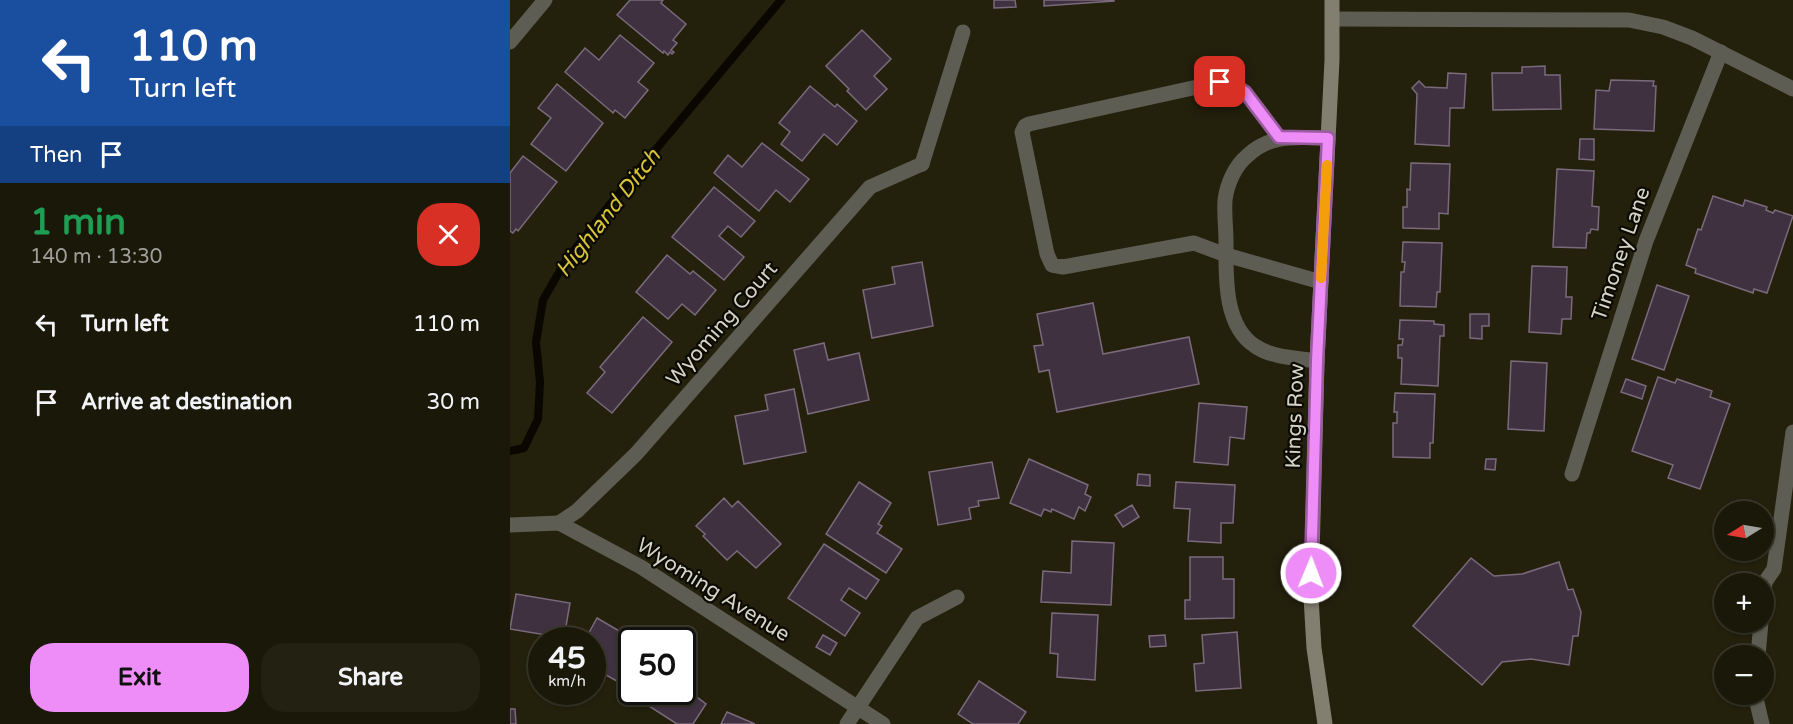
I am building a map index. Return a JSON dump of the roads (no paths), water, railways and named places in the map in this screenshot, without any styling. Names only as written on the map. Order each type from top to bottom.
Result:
[{"type":"main road","name":"Kings Row","points":[[1325,724],[1314,648],[1311,597],[1317,361],[1332,0]]},
{"type":"street","points":[[510,42],[545,0]]},
{"type":"street","points":[[1333,18],[1629,20],[1663,27],[1721,52],[1793,89]]},
{"type":"street","name":"Wyoming Court","points":[[559,523],[578,511],[636,454],[870,188],[922,164],[963,32]]},
{"type":"street","name":"Timoney Lane","points":[[1572,474],[1646,241],[1721,52]]},
{"type":"street","points":[[1279,137],[1245,92],[1234,85],[1220,82],[1029,124],[1023,129],[1022,136],[1047,255],[1052,265],[1063,267],[1194,243],[1226,255],[1321,282]]},
{"type":"street","points":[[1317,361],[1277,355],[1256,346],[1243,334],[1232,312],[1227,292],[1225,199],[1232,176],[1245,156],[1262,144],[1279,137],[1328,138]]},
{"type":"street","points":[[1771,573],[1774,569],[1793,432]]},
{"type":"street","points":[[510,525],[559,523]]},
{"type":"street","name":"Wyoming Avenue","points":[[559,523],[641,567],[883,724]]},
{"type":"street","points":[[847,724],[917,618],[957,597]]},
{"type":"street","points":[[1758,705],[1762,724]]},
{"type":"waterway","name":"Highland Ditch","points":[[510,451],[524,448],[538,419],[540,382],[536,342],[543,300],[565,262],[611,203],[781,0]]}]
